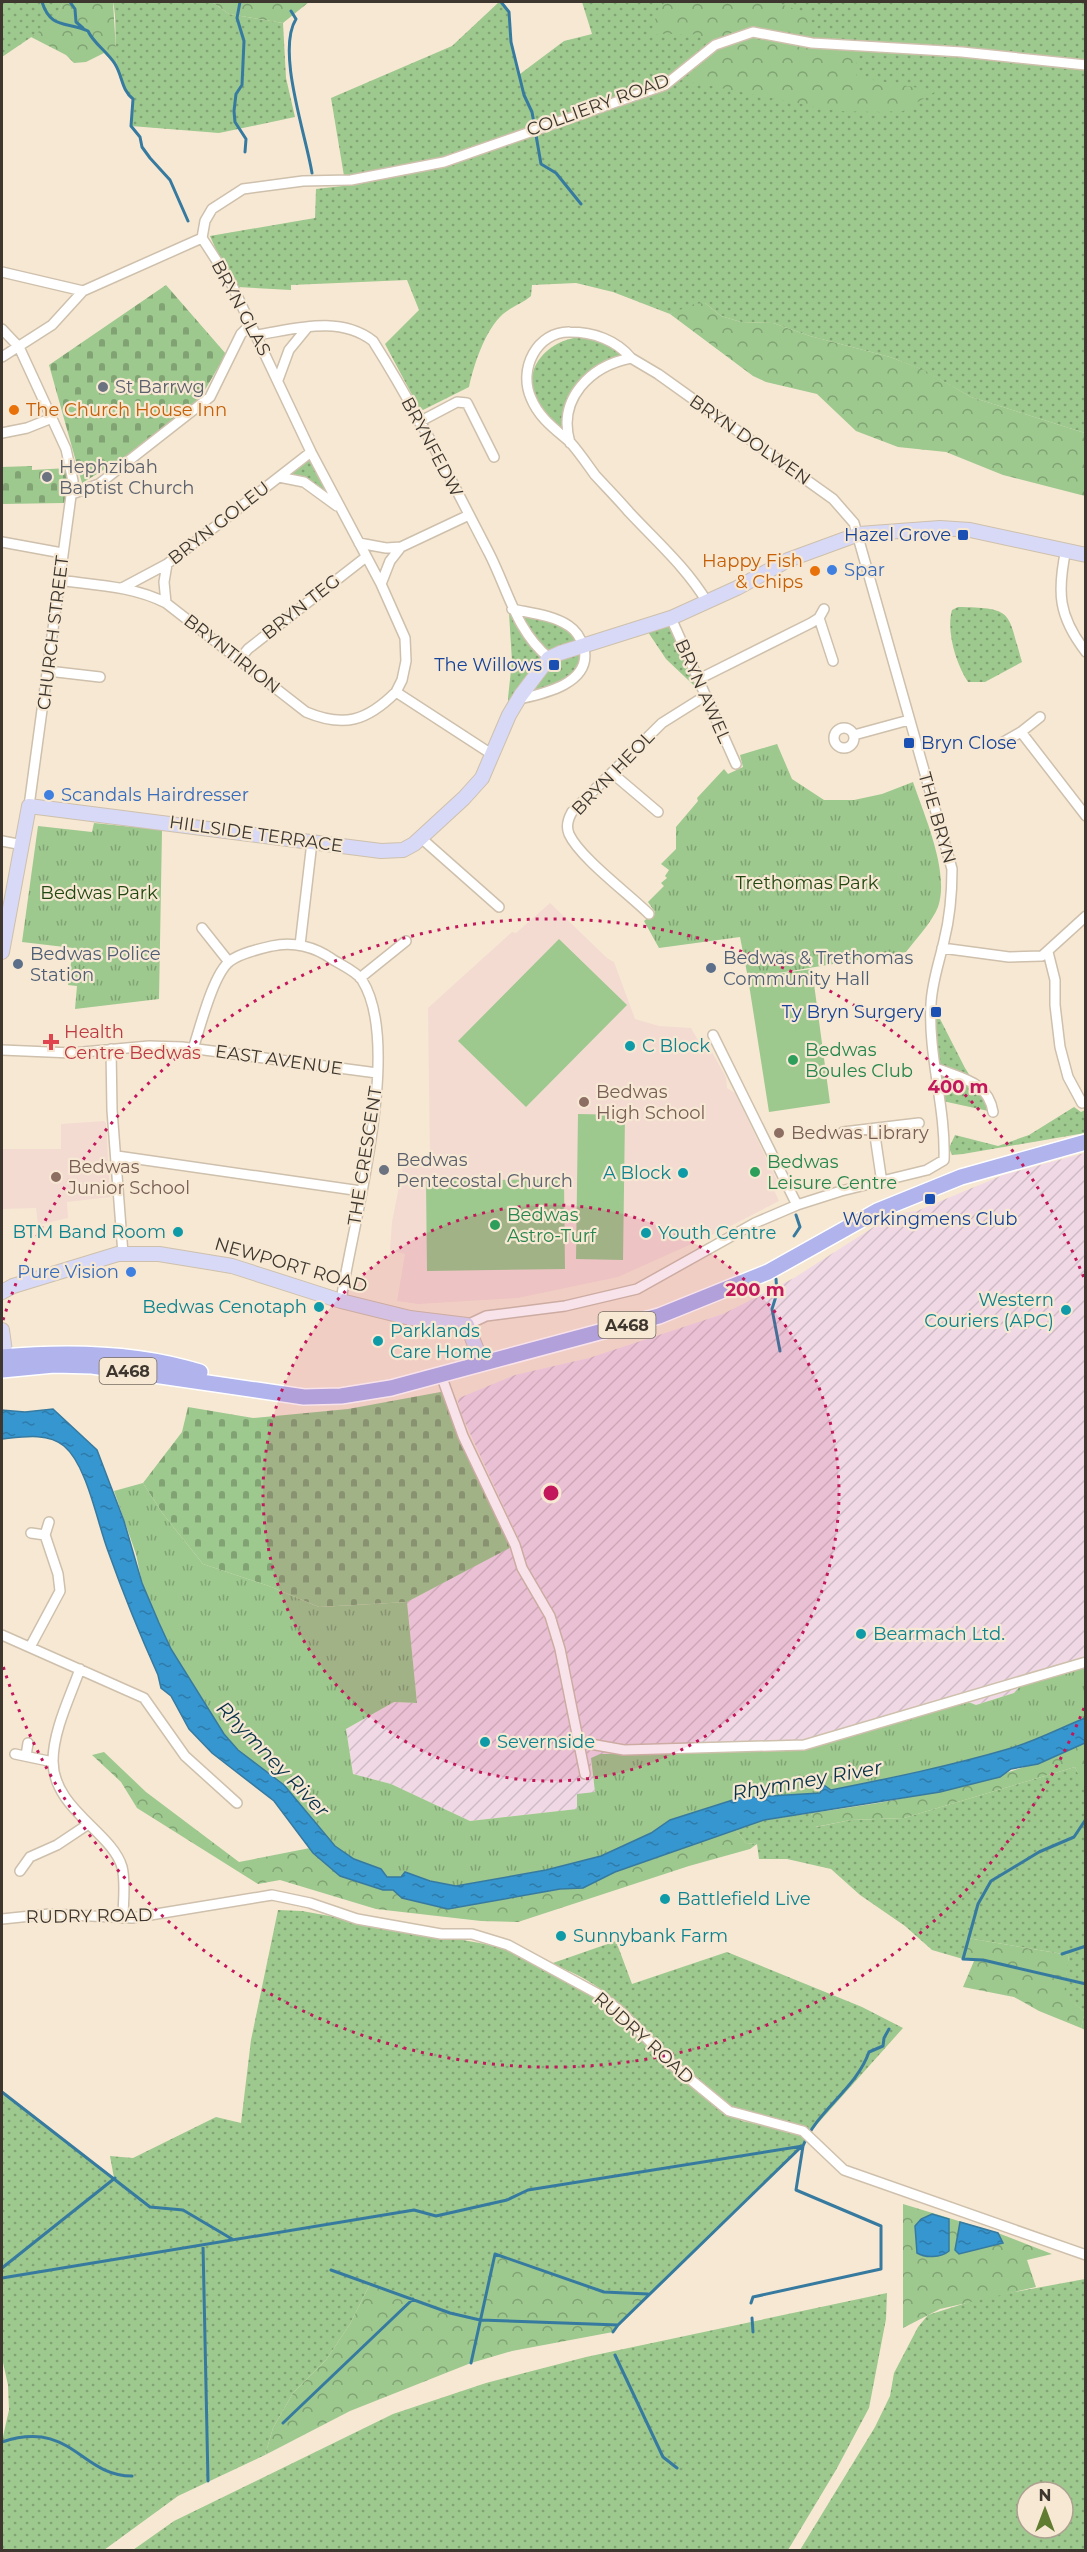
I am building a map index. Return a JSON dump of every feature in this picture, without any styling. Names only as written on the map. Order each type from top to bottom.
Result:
[{"type":"main road","name":"A468","points":[[4,1363],[83,1366],[249,1387],[304,1397],[330,1397],[391,1388],[659,1316],[768,1272],[877,1211],[969,1174],[1086,1142]]},
{"type":"main road","points":[[4,1363],[24,1354],[68,1353],[126,1357],[187,1368],[249,1387]]},
{"type":"street","name":"COLLIERY ROAD","points":[[202,238],[204,220],[212,209],[243,189],[258,185],[303,181],[351,180],[444,162],[665,85],[715,45],[728,38],[753,32],[812,43],[951,51],[1086,65]]},
{"type":"street","name":"BRYN GLAS","points":[[202,238],[231,283],[279,380],[311,452],[381,584],[405,638],[406,661],[402,680],[396,692]]},
{"type":"street","points":[[2,357],[52,325],[83,291],[202,238]]},
{"type":"street","points":[[2,272],[83,291]]},
{"type":"street","points":[[72,494],[99,484],[210,397],[241,334],[251,324]]},
{"type":"street","name":"BRYNFEDW","points":[[257,335],[307,327],[341,325],[360,330],[373,340],[469,515],[503,584],[512,609],[533,645],[549,658]]},
{"type":"street","name":"BRYN GLAS","points":[[279,380],[289,350],[307,327]]},
{"type":"street","name":"CHURCH STREET","points":[[2,329],[19,347],[52,418],[70,462],[72,494],[58,580],[29,806],[23,845],[5,917],[2,952]]},
{"type":"street","name":"BRYN DOLWEN","points":[[707,602],[691,577],[603,483],[570,443],[544,419],[530,397],[528,363],[537,346],[548,337],[567,332],[589,333],[611,341],[631,358],[658,374],[833,499],[849,516],[859,534]]},
{"type":"street","points":[[570,443],[566,420],[575,391],[586,378],[602,368],[631,358]]},
{"type":"street","points":[[419,422],[457,402],[467,403],[489,454]]},
{"type":"street","points":[[2,433],[27,428],[52,418]]},
{"type":"street","name":"BRYN GOLEU","points":[[122,588],[167,564],[311,452]]},
{"type":"street","name":"BRYN GLAS","points":[[279,477],[304,482],[341,510]]},
{"type":"street","points":[[359,543],[386,548],[401,547],[469,515]]},
{"type":"street","points":[[396,692],[493,755],[508,715],[549,658],[582,644],[670,618],[707,602],[788,560],[859,534],[930,528],[970,530],[1086,555]]},
{"type":"street","name":"THE BRYN","points":[[859,534],[952,868],[952,893],[930,1005],[945,1143]]},
{"type":"street","points":[[2,542],[62,553]]},
{"type":"street","points":[[381,584],[390,561],[401,547]]},
{"type":"street","points":[[1066,549],[1060,587],[1062,612],[1086,652]]},
{"type":"street","name":"BRYN TEG","points":[[239,660],[248,649],[366,557]]},
{"type":"street","points":[[166,603],[164,582],[167,564]]},
{"type":"street","name":"BRYNTIRION","points":[[58,580],[122,588],[166,603],[306,712],[322,719],[343,721],[362,718],[381,707],[396,692]]},
{"type":"street","points":[[512,609],[554,618],[568,625],[576,631],[585,652],[582,665],[569,682],[553,691],[519,699]]},
{"type":"street","points":[[699,679],[819,618],[824,609]]},
{"type":"street","name":"BRYN AWEL","points":[[670,618],[736,764]]},
{"type":"street","points":[[819,618],[832,661]]},
{"type":"street","points":[[48,671],[100,677]]},
{"type":"street","name":"BRYN HEOL","points":[[649,914],[580,850],[569,834],[568,822],[572,812],[662,723],[705,696]]},
{"type":"street","points":[[1000,744],[1021,732],[1040,717]]},
{"type":"street","points":[[854,735],[909,720]]},
{"type":"street","points":[[1021,732],[1086,816]]},
{"type":"street","name":"HILLSIDE TERRACE","points":[[29,806],[381,851],[404,850],[421,838],[464,798],[482,778],[493,755]]},
{"type":"street","points":[[612,773],[658,812]]},
{"type":"street","points":[[421,838],[499,907]]},
{"type":"street","points":[[2,841],[23,845]]},
{"type":"street","points":[[300,945],[312,842]]},
{"type":"street","points":[[942,948],[1009,957],[1042,956],[1086,916]]},
{"type":"street","points":[[202,928],[229,962]]},
{"type":"street","points":[[194,1049],[218,979],[229,962],[253,951],[281,944],[300,945],[328,956],[360,978],[406,941]]},
{"type":"street","points":[[1048,952],[1055,980],[1055,1014],[1060,1047],[1068,1077],[1082,1103]]},
{"type":"street","name":"THE CRESCENT","points":[[341,1301],[371,1142],[377,1074],[374,1009],[360,978]]},
{"type":"street","points":[[713,1035],[797,1205]]},
{"type":"street","name":"EAST AVENUE","points":[[2,1050],[72,1053],[149,1046],[194,1049],[377,1074]]},
{"type":"street","points":[[111,1049],[112,1110],[123,1254]]},
{"type":"street","points":[[936,1068],[978,1086],[990,1097],[993,1112]]},
{"type":"street","points":[[843,1132],[919,1123]]},
{"type":"street","points":[[874,1129],[882,1183]]},
{"type":"street","name":"NEWPORT ROAD","points":[[2,1293],[13,1286],[123,1254],[159,1254],[232,1266],[341,1301],[421,1321],[467,1325],[476,1318],[565,1306],[637,1289],[755,1223],[797,1205],[936,1166],[944,1160],[945,1143]]},
{"type":"street","points":[[117,1156],[361,1191]]},
{"type":"street","points":[[467,1325],[482,1364]]},
{"type":"street","points":[[2,1330],[24,1354]]},
{"type":"street","points":[[2,1330],[4,1363]]},
{"type":"street","points":[[441,1375],[460,1430],[515,1545],[522,1568],[550,1616],[560,1649],[585,1774]]},
{"type":"street","points":[[30,1647],[60,1591],[58,1574],[45,1535],[49,1522]]},
{"type":"street","points":[[32,1533],[45,1535]]},
{"type":"street","points":[[2,1635],[144,1698],[186,1756],[237,1803]]},
{"type":"street","points":[[579,1742],[624,1750],[804,1745],[1086,1662]]},
{"type":"street","points":[[80,1669],[59,1732],[53,1762],[54,1774],[64,1796],[87,1825],[111,1848],[122,1867],[123,1918]]},
{"type":"street","points":[[26,1756],[28,1743]]},
{"type":"street","points":[[15,1754],[53,1762]]},
{"type":"street","points":[[20,1871],[30,1857],[57,1845],[87,1825]]},
{"type":"street","name":"RUDRY ROAD","points":[[2,1919],[50,1914],[123,1918],[164,1914],[272,1895],[310,1903],[357,1919],[441,1934],[472,1934],[508,1944],[600,1995],[620,2011],[674,2066],[729,2111],[803,2131],[844,2170],[1086,2255]]},
{"type":"shaded area","name":"Bedwas High School","points":[[550,903],[607,958],[614,962],[635,1019],[659,1026],[691,1028],[699,1042],[707,1043],[726,1077],[727,1088],[735,1093],[780,1187],[774,1190],[779,1201],[725,1229],[618,1277],[518,1298],[418,1304],[397,1301],[405,1254],[390,1250],[392,1222],[405,1157],[430,1160],[428,1008],[512,932],[516,933]]},
{"type":"shaded area","name":"Bedwas Junior School","points":[[104,1121],[106,1123],[110,1197],[67,1202],[68,1218],[38,1225],[36,1208],[2,1209],[2,1149],[61,1149],[61,1124]]},
{"type":"shaded area","points":[[1085,1153],[1085,1666],[1022,1684],[1014,1693],[976,1705],[966,1701],[799,1748],[737,1752],[600,1754],[591,1763],[595,1792],[578,1809],[470,1821],[391,1784],[353,1774],[346,1729],[394,1702],[417,1703],[407,1602],[520,1542],[462,1416],[459,1398],[515,1375],[589,1358],[723,1314],[794,1278],[894,1214],[917,1211],[1003,1175]]},
{"type":"green space","points":[[2,2],[63,2],[55,21],[2,57]]},
{"type":"green space","points":[[63,2],[113,2],[117,67],[104,53],[86,62],[74,63],[66,55],[31,37],[55,20]]},
{"type":"green space","points":[[113,2],[212,2],[229,14],[283,23],[286,78],[295,117],[219,133],[131,126],[133,99],[125,89],[117,66]]},
{"type":"green space","points":[[212,2],[309,2],[283,23],[229,14]]},
{"type":"green space","points":[[499,2],[509,12],[511,42],[520,74],[564,41],[592,34],[582,2],[1085,2],[1085,433],[971,397],[923,370],[890,357],[810,336],[773,323],[741,322],[721,316],[705,303],[670,314],[613,292],[576,283],[532,285],[531,296],[503,314],[491,329],[477,358],[469,387],[423,410],[418,406],[385,344],[419,310],[407,280],[291,285],[291,290],[238,287],[222,263],[210,236],[315,218],[316,189],[351,185],[351,177],[344,176],[331,98],[452,46]]},
{"type":"green space","points":[[665,2],[773,2],[811,14],[812,33],[760,30],[735,34],[710,42],[697,34],[651,34],[658,10]]},
{"type":"green space","points":[[753,39],[816,47],[857,49],[856,77],[936,91],[903,111],[837,111],[691,82],[692,72],[712,54],[734,43]]},
{"type":"green space","points":[[166,285],[226,354],[199,400],[130,454],[82,483],[49,365]]},
{"type":"green space","points":[[705,303],[721,316],[741,322],[773,323],[810,336],[890,357],[924,370],[971,397],[1085,433],[1085,496],[1003,475],[946,452],[898,447],[856,431],[817,394],[766,382],[753,376],[670,314],[694,304]]},
{"type":"green space","points":[[581,337],[612,346],[622,354],[581,378],[565,405],[561,431],[556,428],[537,401],[532,386],[532,375],[542,356],[550,349],[559,343]]},
{"type":"green space","points":[[311,452],[341,510],[322,494],[284,477]]},
{"type":"green space","points":[[32,466],[32,470],[68,468],[69,490],[65,503],[2,504],[2,467]]},
{"type":"green space","points":[[508,597],[512,609],[568,625],[585,652],[575,676],[519,699],[509,715],[508,698],[512,661]]},
{"type":"green space","points":[[958,607],[990,609],[1006,616],[1014,632],[1022,662],[985,682],[968,682],[956,657],[951,637],[950,618],[952,610]]},
{"type":"green space","points":[[671,618],[705,696],[666,659],[644,626]]},
{"type":"green space","name":"Trethomas Park","points":[[777,744],[792,779],[824,800],[854,800],[882,794],[913,782],[934,844],[941,877],[941,893],[935,913],[906,952],[748,978],[740,937],[659,948],[644,921],[655,912],[648,902],[664,886],[661,883],[667,878],[665,876],[669,870],[661,864],[676,849],[676,827],[698,801],[697,798],[724,769],[728,774],[743,767],[740,755]]},
{"type":"green space","name":"Bedwas Park","points":[[94,823],[162,830],[159,999],[75,1009],[77,986],[68,985],[73,948],[22,942],[38,826],[92,832]]},
{"type":"green space","points":[[559,939],[627,1005],[526,1107],[458,1041]]},
{"type":"green space","points":[[812,969],[830,1103],[769,1112],[748,978]]},
{"type":"green space","points":[[930,1012],[938,1015],[965,1068],[993,1112],[938,1100]]},
{"type":"green space","points":[[1074,1107],[1081,1112],[1085,1110],[1085,1133],[963,1154],[952,1155],[949,1148],[955,1135],[998,1146],[1029,1135]]},
{"type":"green space","points":[[578,1114],[625,1115],[623,1260],[576,1259]]},
{"type":"green space","name":"Bedwas Astro-Turf","points":[[564,1179],[565,1269],[427,1271],[426,1181]]},
{"type":"green space","points":[[446,1391],[515,1545],[407,1602],[319,1607],[269,1586],[203,1564],[163,1514],[143,1483],[182,1432],[188,1407],[253,1418],[348,1409]]},
{"type":"green space","points":[[143,1483],[163,1514],[203,1564],[269,1586],[319,1607],[407,1602],[417,1703],[394,1702],[346,1729],[353,1774],[391,1784],[470,1821],[577,1809],[577,1794],[595,1792],[591,1758],[600,1754],[737,1752],[799,1748],[966,1701],[976,1705],[1014,1693],[1022,1684],[1085,1666],[1085,1718],[1018,1746],[942,1766],[831,1790],[824,1785],[821,1793],[739,1798],[670,1820],[651,1833],[601,1856],[546,1870],[456,1886],[430,1881],[405,1872],[401,1877],[387,1877],[381,1869],[354,1859],[335,1846],[284,1785],[238,1750],[224,1734],[171,1649],[142,1583],[136,1554],[114,1491]]},
{"type":"green space","points":[[1085,1743],[1085,1790],[1075,1767],[904,1818],[851,1820],[815,1827],[811,1813],[917,1796],[951,1788],[1018,1769]]},
{"type":"green space","points":[[104,1752],[146,1792],[239,1862],[310,1848],[340,1876],[383,1890],[393,1889],[448,1909],[560,1889],[583,1888],[615,1872],[735,1829],[746,1843],[757,1844],[750,1849],[689,1866],[518,1922],[481,1921],[376,1909],[280,1880],[258,1884],[137,1808],[121,1782],[92,1755]]},
{"type":"green space","points":[[1075,1767],[1086,1790],[1085,2030],[1081,2028],[1085,2012],[1063,1995],[1069,1955],[967,1938],[963,1959],[932,1950],[905,1926],[860,1895],[831,1869],[787,1859],[759,1859],[757,1844],[746,1843],[735,1829],[764,1820],[811,1813],[816,1827],[851,1820],[904,1818]]},
{"type":"green space","points":[[278,1910],[302,1911],[496,1946],[520,1956],[591,1995],[707,2100],[742,2121],[794,2131],[805,2139],[803,2146],[649,2295],[604,2292],[495,2255],[480,2320],[450,2313],[370,2284],[350,2324],[326,2360],[293,2393],[273,2428],[265,2455],[178,2496],[104,2550],[2,2550],[2,2441],[9,2410],[8,2385],[2,2358],[2,2092],[114,2178],[110,2156],[133,2158],[216,2117],[241,2123],[251,2040]]},
{"type":"green space","points":[[967,1938],[1069,1955],[1064,1995],[1085,2012],[1081,2028],[1039,2011],[1014,1997],[963,1987],[974,1961],[963,1959]]},
{"type":"green space","points":[[616,1941],[632,1984],[727,1952],[862,2007],[903,2028],[812,2130],[756,2116],[734,2108],[702,2085],[622,2006],[601,1989],[577,1975],[550,1964]]},
{"type":"green space","points":[[903,2204],[998,2233],[1052,2254],[1027,2260],[1036,2287],[940,2309],[903,2328]]},
{"type":"green space","points":[[495,2254],[604,2292],[649,2295],[613,2332],[512,2351],[471,2363],[350,2411],[265,2455],[273,2428],[293,2393],[326,2360],[350,2324],[370,2284],[450,2313],[480,2320]]},
{"type":"green space","points":[[1085,2279],[1085,2550],[800,2550],[875,2427],[890,2396],[894,2373],[918,2327],[928,2315],[982,2298]]},
{"type":"green space","points":[[887,2293],[886,2319],[869,2408],[836,2470],[788,2550],[133,2550],[174,2521],[393,2414],[486,2383],[586,2357]]},
{"type":"water","points":[[53,1409],[97,1450],[124,1521],[142,1583],[159,1623],[171,1649],[224,1734],[238,1750],[284,1785],[335,1846],[354,1859],[381,1869],[387,1877],[401,1877],[405,1872],[430,1881],[456,1886],[546,1870],[601,1856],[651,1833],[670,1820],[739,1798],[820,1793],[824,1785],[831,1790],[942,1766],[1018,1746],[1085,1718],[1085,1743],[1038,1764],[1011,1769],[1000,1777],[940,1792],[764,1820],[615,1872],[583,1888],[560,1889],[448,1909],[402,1898],[393,1890],[383,1890],[340,1876],[313,1853],[274,1801],[212,1753],[189,1729],[171,1696],[161,1688],[158,1675],[114,1567],[85,1480],[72,1455],[58,1442],[42,1437],[2,1439],[2,1410],[25,1412]]},
{"type":"water","points":[[932,2214],[949,2219],[949,2251],[937,2256],[920,2255],[917,2253],[915,2226],[921,2219]]},
{"type":"water","points":[[960,2222],[998,2233],[1003,2243],[959,2254],[955,2250]]},
{"type":"waterway","points":[[42,2],[50,17],[55,21],[88,31],[115,64],[126,91],[133,99],[131,126],[140,137],[142,147],[170,180],[188,221]]},
{"type":"waterway","points":[[70,2],[75,9],[76,22],[83,28]]},
{"type":"waterway","points":[[240,2],[237,18],[244,41],[242,85],[236,94],[234,111],[235,122],[246,139],[245,152]]},
{"type":"waterway","points":[[501,2],[509,12],[511,42],[524,95],[532,112],[541,164],[556,173],[581,204]]},
{"type":"waterway","points":[[291,11],[296,19],[291,33],[289,51],[291,72],[312,173]]},
{"type":"waterway","points":[[794,1236],[800,1227],[796,1215]]},
{"type":"waterway","points":[[776,1279],[777,1293],[772,1309],[780,1351]]},
{"type":"waterway","points":[[1086,1819],[1074,1837],[1039,1852],[991,1881],[978,1904],[963,1959],[983,1960],[1086,1984]]},
{"type":"waterway","points":[[1062,1954],[1086,1946]]},
{"type":"waterway","points":[[2,2278],[414,2210],[436,2216],[507,2200],[528,2190],[803,2146],[817,2121],[855,2077],[869,2052],[883,2046],[889,2029]]},
{"type":"waterway","points":[[2,2092],[150,2207],[183,2210],[232,2239]]},
{"type":"waterway","points":[[751,2303],[753,2297],[881,2269],[881,2226],[796,2190],[803,2146]]},
{"type":"waterway","points":[[331,2270],[450,2313],[480,2320],[618,2325],[801,2147]]},
{"type":"waterway","points":[[2,2268],[115,2178]]},
{"type":"waterway","points":[[203,2245],[208,2481]]},
{"type":"waterway","points":[[471,2363],[495,2254],[604,2292],[648,2294]]},
{"type":"waterway","points":[[283,2423],[413,2299]]},
{"type":"waterway","points":[[752,2318],[753,2332]]},
{"type":"waterway","points":[[613,2332],[618,2325]]},
{"type":"waterway","points":[[615,2355],[663,2457],[677,2468]]},
{"type":"waterway","points":[[2,2442],[26,2437],[45,2438],[74,2450],[114,2474],[132,2476]]},
{"type":"place","name":"St Barrwg","points":[[103,387]]},
{"type":"place","name":"The Church House Inn","points":[[14,410]]},
{"type":"place","name":"Hephzibah Baptist Church","points":[[47,477]]},
{"type":"place","name":"Hazel Grove","points":[[963,535]]},
{"type":"place","name":"Spar","points":[[832,570]]},
{"type":"place","name":"Happy Fish & Chips","points":[[815,571]]},
{"type":"place","name":"The Willows","points":[[554,665]]},
{"type":"place","name":"Bryn Close","points":[[909,743]]},
{"type":"place","name":"Scandals Hairdresser","points":[[49,795]]},
{"type":"place","name":"Bedwas Police Station","points":[[18,964]]},
{"type":"place","name":"Bedwas & Trethomas Community Hall","points":[[711,968]]},
{"type":"place","name":"Ty Bryn Surgery","points":[[936,1012]]},
{"type":"place","name":"Health Centre Bedwas","points":[[51,1042]]},
{"type":"place","name":"C Block","points":[[630,1046]]},
{"type":"place","name":"Bedwas Boules Club","points":[[793,1060]]},
{"type":"place","name":"Bedwas High School","points":[[584,1102]]},
{"type":"place","name":"Bedwas Library","points":[[779,1133]]},
{"type":"place","name":"Bedwas Pentecostal Church","points":[[384,1170]]},
{"type":"place","name":"Bedwas Leisure Centre","points":[[755,1172]]},
{"type":"place","name":"A Block","points":[[683,1173]]},
{"type":"place","name":"Bedwas Junior School","points":[[56,1177]]},
{"type":"place","name":"Workingmens Club","points":[[930,1199]]},
{"type":"place","name":"Bedwas Astro-Turf","points":[[495,1225]]},
{"type":"place","name":"BTM Band Room","points":[[178,1232]]},
{"type":"place","name":"Youth Centre","points":[[646,1233]]},
{"type":"place","name":"Pure Vision","points":[[131,1272]]},
{"type":"place","name":"Bedwas Cenotaph","points":[[319,1307]]},
{"type":"place","name":"Western Couriers (APC)","points":[[1066,1310]]},
{"type":"place","name":"Parklands Care Home","points":[[378,1341]]},
{"type":"place","name":"Bearmach Ltd.","points":[[861,1634]]},
{"type":"place","name":"Severnside","points":[[485,1742]]},
{"type":"place","name":"Battlefield Live","points":[[665,1899]]},
{"type":"place","name":"Sunnybank Farm","points":[[561,1936]]},
{"type":"water label","name":"Rhymney River","points":[[273,1759]]},
{"type":"water label","name":"Rhymney River","points":[[807,1780]]}]
